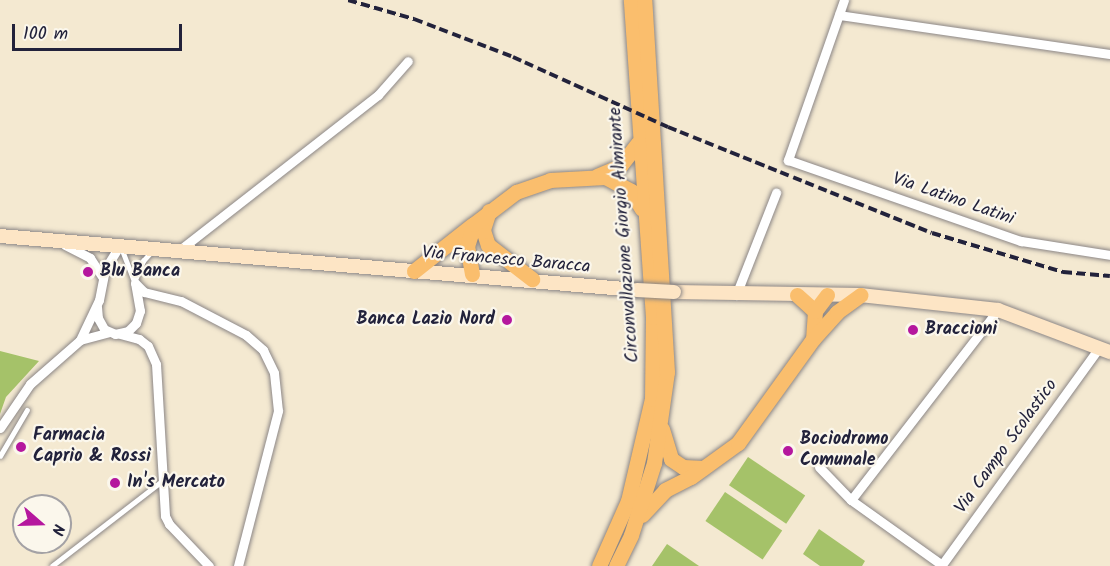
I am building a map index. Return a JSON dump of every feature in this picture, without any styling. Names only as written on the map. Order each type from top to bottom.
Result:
[{"type":"highway","name":"Circonvallazione Giorgio Almirante","points":[[599,566],[628,501],[652,399],[654,336],[638,143],[631,0]]},
{"type":"highway","name":"Circonvallazione Giorgio Almirante","points":[[616,566],[631,535],[654,463],[667,372],[665,310],[644,0]]},
{"type":"highway","points":[[472,274],[467,246],[489,211],[516,192],[550,180],[597,176],[620,166],[638,143]]},
{"type":"highway","points":[[597,176],[618,182],[631,191],[645,221]]},
{"type":"highway","points":[[414,271],[479,230]]},
{"type":"highway","points":[[479,230],[496,254],[532,279]]},
{"type":"highway","points":[[797,295],[816,311]]},
{"type":"highway","points":[[813,339],[816,311],[832,295],[837,312]]},
{"type":"highway","points":[[631,535],[655,498],[738,443],[813,339],[837,312],[860,295]]},
{"type":"highway","points":[[661,423],[671,459],[683,467],[703,468]]},
{"type":"main road","name":"Via Francesco Baracca","points":[[0,236],[175,253],[472,274],[637,290],[736,295],[860,295],[998,310],[1104,350]]},
{"type":"street","points":[[844,0],[839,15],[1110,54]]},
{"type":"street","name":"Via Latino Latini","points":[[839,15],[788,160],[1022,241],[1110,255]]},
{"type":"street","points":[[175,253],[378,95],[408,61]]},
{"type":"street","points":[[736,295],[776,193]]},
{"type":"street","points":[[54,241],[85,254],[103,278]]},
{"type":"street","points":[[109,332],[98,318],[98,305],[103,278],[120,247]]},
{"type":"street","points":[[120,334],[133,327],[139,317],[135,283]]},
{"type":"street","points":[[135,283],[144,292],[181,301],[246,335],[263,350],[274,373],[278,411],[238,566]]},
{"type":"street","points":[[0,428],[30,384],[80,340],[98,305]]},
{"type":"street","points":[[851,500],[998,310]]},
{"type":"street","points":[[80,340],[109,332],[139,339],[148,346],[156,364],[162,481],[169,524],[209,566]]},
{"type":"street","name":"Via Campo Scolastico","points":[[946,564],[1104,350]]},
{"type":"street","points":[[819,468],[851,500],[946,564]]},
{"type":"lane","points":[[120,247],[130,263],[135,283]]},
{"type":"lane","points":[[135,283],[138,268],[152,251]]},
{"type":"lane","points":[[0,456],[27,410]]},
{"type":"lane","points":[[52,566],[162,481]]},
{"type":"green space","points":[[0,351],[39,361],[6,397],[0,414]]},
{"type":"green space","points":[[748,457],[805,496],[786,524],[729,485]]},
{"type":"green space","points":[[725,492],[782,531],[763,560],[705,521]]},
{"type":"green space","points":[[819,529],[865,561],[862,566],[820,566],[803,554]]},
{"type":"green space","points":[[667,544],[699,566],[652,566]]},
{"type":"railway","points":[[348,0],[414,19],[513,57],[668,127],[932,233],[1063,272],[1110,276]]},
{"type":"place","name":"Blu Banca","points":[[88,272]]},
{"type":"place","name":"Banca Lazio Nord","points":[[507,320]]},
{"type":"place","name":"Braccioni","points":[[913,330]]},
{"type":"place","name":"Farmacia Caprio & Rossi","points":[[21,447]]},
{"type":"place","name":"Bociodromo Comunale","points":[[788,451]]},
{"type":"place","name":"In's Mercato","points":[[115,483]]}]
